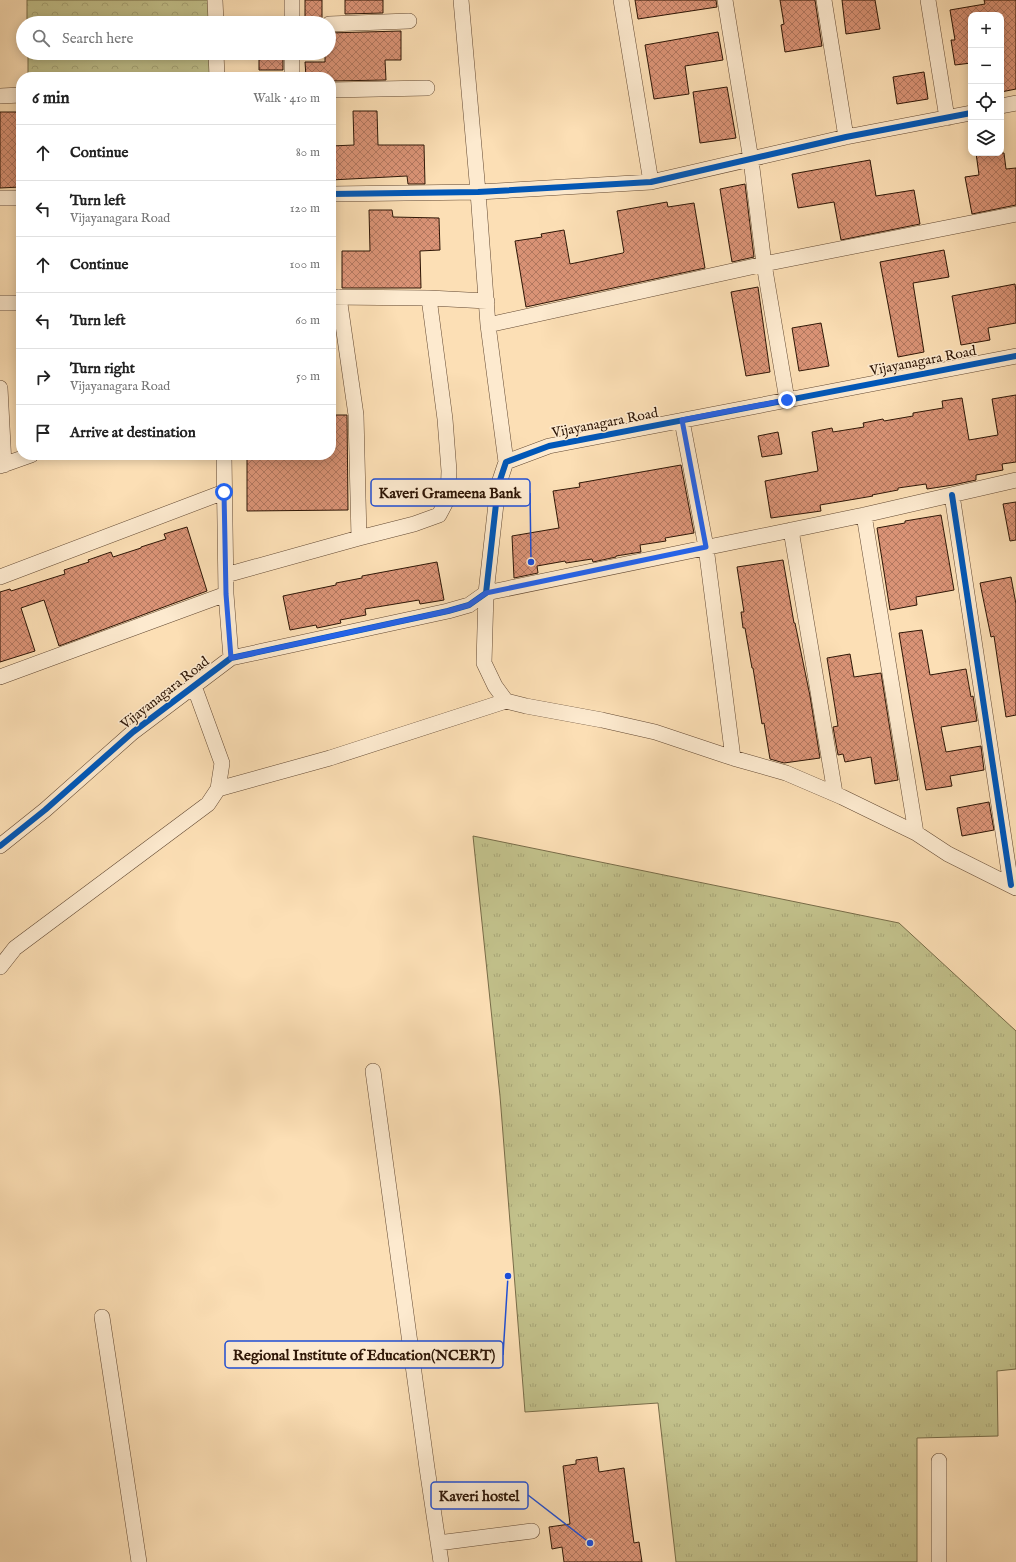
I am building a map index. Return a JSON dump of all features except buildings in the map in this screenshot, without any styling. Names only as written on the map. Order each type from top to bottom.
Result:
[{"type":"street","points":[[215,0],[216,16]]},
{"type":"street","points":[[292,0],[292,16]]},
{"type":"street","points":[[461,0],[488,325],[506,462],[498,486],[486,593],[484,663],[495,686],[506,701]]},
{"type":"street","points":[[621,0],[651,182]]},
{"type":"street","points":[[725,0],[751,160],[764,264],[787,400]]},
{"type":"street","points":[[824,0],[846,137]]},
{"type":"street","points":[[928,0],[947,118]]},
{"type":"street","points":[[336,24],[409,21]]},
{"type":"street","points":[[216,60],[217,72]]},
{"type":"street","points":[[292,60],[292,72]]},
{"type":"street","points":[[336,90],[427,88]]},
{"type":"street","points":[[0,96],[16,95]]},
{"type":"street","points":[[1004,105],[1016,103]]},
{"type":"street","points":[[336,194],[478,192],[651,182],[846,137],[968,114]]},
{"type":"street","points":[[0,198],[16,198]]},
{"type":"street","points":[[488,325],[764,264],[1016,214]]},
{"type":"street","points":[[336,297],[429,298],[487,301]]},
{"type":"street","points":[[226,575],[414,524],[439,515],[448,498],[449,471],[445,419],[429,298]]},
{"type":"street","points":[[0,303],[16,303]]},
{"type":"street","points":[[336,303],[356,414],[359,538]]},
{"type":"street","name":"Vijayanagara Road","points":[[506,462],[549,446],[1016,356]]},
{"type":"street","points":[[0,388],[2,466],[18,460]]},
{"type":"street","points":[[682,420],[706,547],[733,758]]},
{"type":"street","points":[[224,460],[226,594],[231,658]]},
{"type":"street","points":[[486,593],[864,515],[1016,480]]},
{"type":"street","points":[[0,578],[224,492]]},
{"type":"street","points":[[952,495],[1014,886]]},
{"type":"street","points":[[864,515],[916,832]]},
{"type":"street","points":[[791,530],[835,794]]},
{"type":"street","name":"Vijayanagara Road","points":[[0,846],[45,810],[133,732],[231,658],[448,611],[469,605],[486,593]]},
{"type":"street","points":[[0,677],[226,594]]},
{"type":"street","points":[[0,966],[15,948],[208,804],[218,789],[222,763],[194,686]]},
{"type":"street","points":[[218,789],[330,758],[506,701],[655,732],[733,758],[786,773],[916,832],[948,854],[1014,886]]},
{"type":"street","points":[[373,1071],[426,1468],[441,1562]]},
{"type":"street","points":[[102,1317],[139,1562]]},
{"type":"street","points":[[939,1461],[939,1562]]},
{"type":"street","points":[[438,1543],[532,1531]]},
{"type":"green space","points":[[27,0],[215,0],[216,16],[27,16]]},
{"type":"green space","points":[[28,60],[216,60],[217,72],[28,72]]},
{"type":"green space","points":[[473,836],[899,923],[1016,1031],[1016,1369],[997,1371],[998,1436],[917,1438],[917,1562],[676,1562],[658,1403],[525,1412],[500,1096]]},
{"type":"cycle path","points":[[336,194],[478,192],[651,182],[846,137],[968,114]]},
{"type":"cycle path","points":[[0,846],[45,810],[133,732],[231,658],[448,611],[469,605],[486,593],[498,486],[506,462],[549,446],[1016,356]]},
{"type":"cycle path","points":[[952,495],[1011,885]]},
{"type":"place","name":"Kaveri Grameena Bank","points":[[531,562]]},
{"type":"place","name":"Regional Institute of Education(NCERT)","points":[[508,1276]]},
{"type":"place","name":"Kaveri hostel","points":[[590,1543]]},
{"type":"route","points":[[224,492],[226,594],[231,658],[448,611],[469,605],[486,593],[706,547],[682,420],[787,400]]}]
